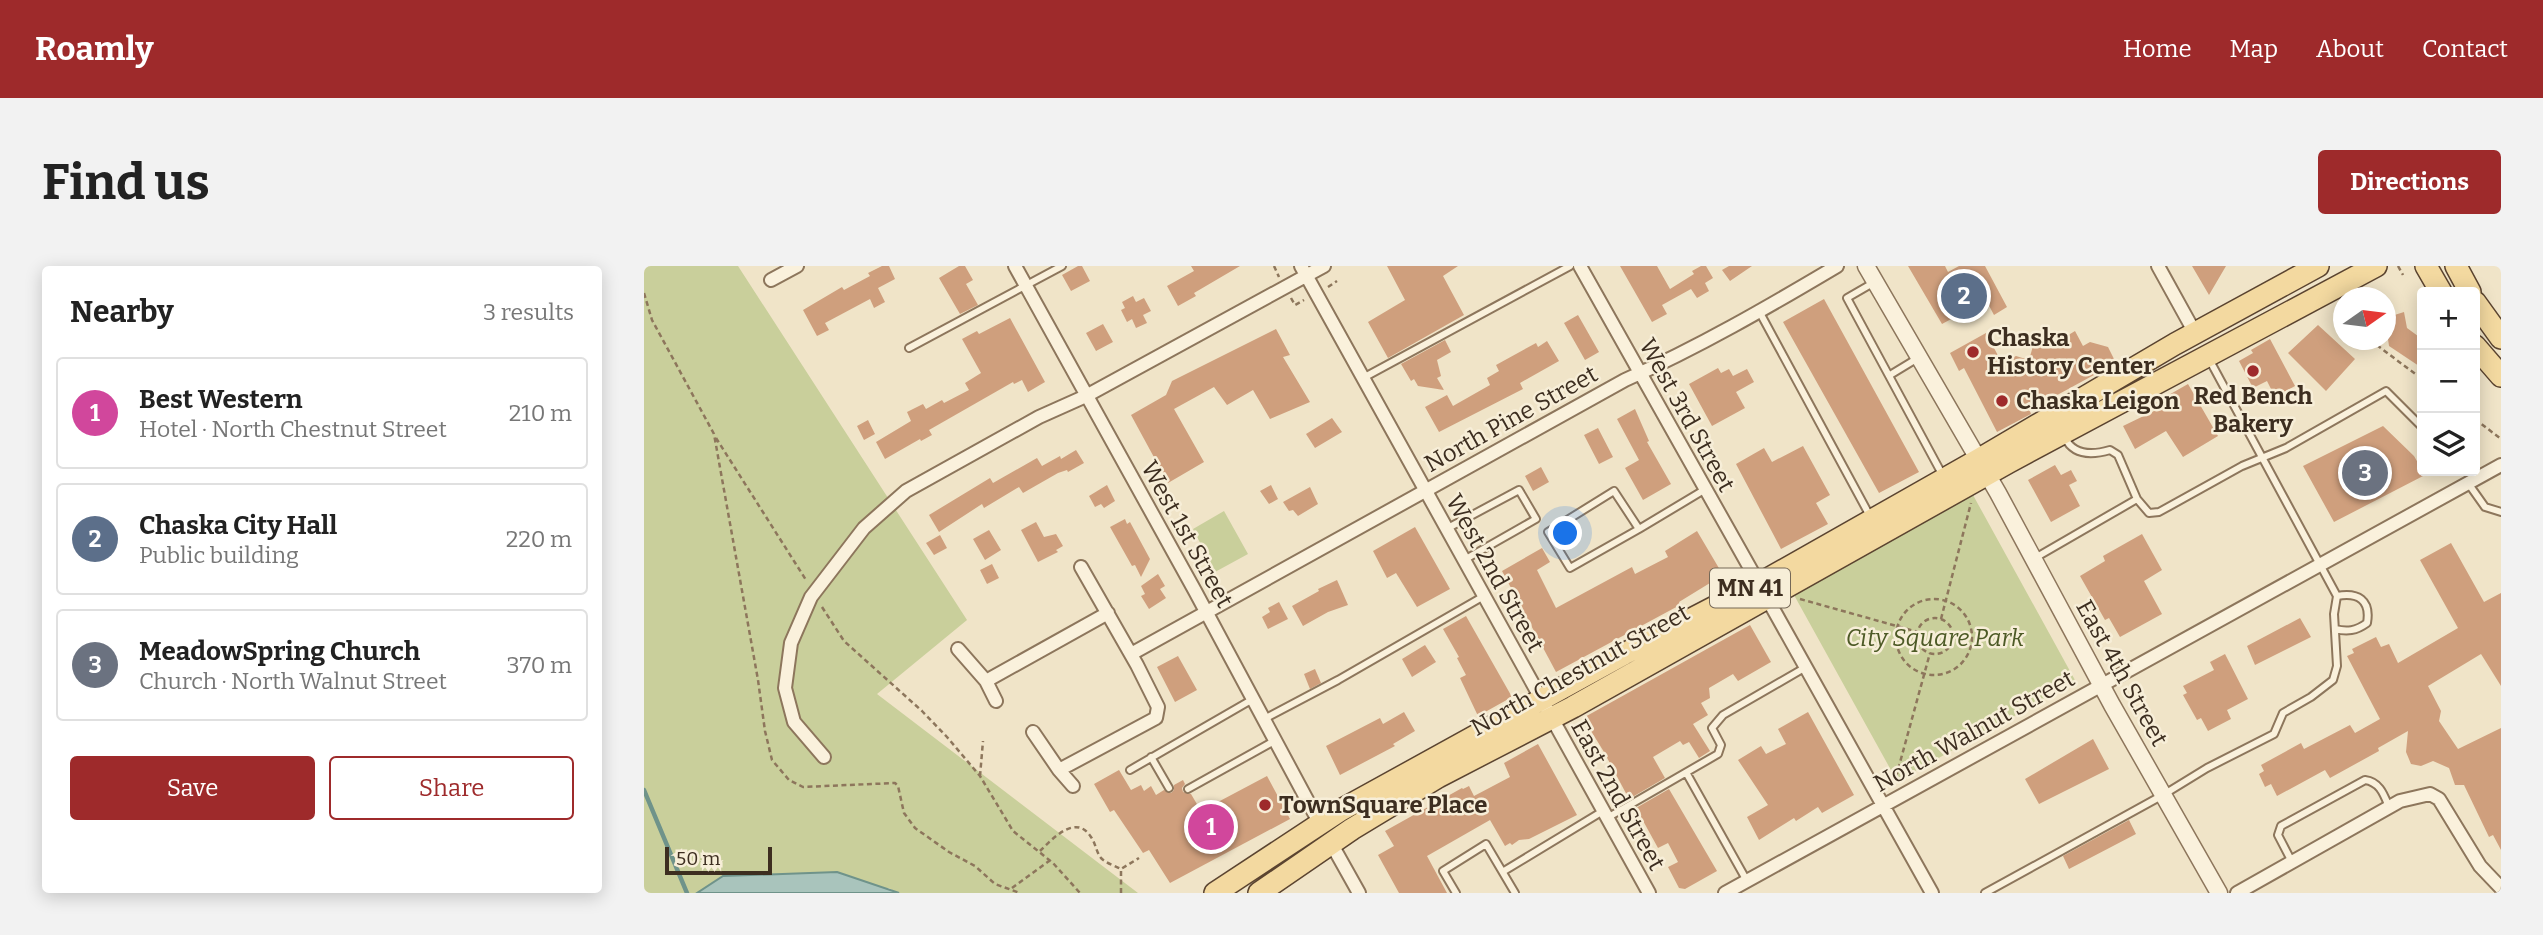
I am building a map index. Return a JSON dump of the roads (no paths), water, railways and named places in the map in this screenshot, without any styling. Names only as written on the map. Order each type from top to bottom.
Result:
[{"type":"main road","name":"North Chestnut Street","points":[[1215,893],[1320,824],[1547,709],[1982,467],[2060,410],[2318,266]]},
{"type":"main road","name":"North Chestnut Street","points":[[1763,591],[1872,520],[1945,479],[1982,467],[2063,433],[2376,266]]},
{"type":"main road","points":[[2426,266],[2438,287]]},
{"type":"main road","points":[[2456,266],[2466,287]]},
{"type":"main road","points":[[2480,309],[2501,338]]},
{"type":"main road","points":[[2479,350],[2497,372]]},
{"type":"main road","name":"North Chestnut Street","points":[[1259,893],[1331,844],[1547,709]]},
{"type":"street","points":[[771,280],[797,266]]},
{"type":"street","name":"West 1st Street","points":[[1015,266],[1320,824]]},
{"type":"street","points":[[824,757],[794,722],[785,688],[792,643],[814,593],[864,528],[906,491],[1039,417],[1086,397],[1304,271],[1324,266]]},
{"type":"street","name":"West 3rd Street","points":[[1580,266],[1932,893]]},
{"type":"street","name":"North Pine Street","points":[[1131,654],[1640,373],[1667,362],[1759,312],[1837,266]]},
{"type":"street","name":"East 4th Street","points":[[1866,266],[2034,559],[2219,893]]},
{"type":"street","points":[[2158,266],[2196,333]]},
{"type":"street","name":"West 2nd Street","points":[[1304,271],[1547,709]]},
{"type":"street","name":"North Walnut Street","points":[[1726,893],[2320,565],[2468,477],[2501,465]]},
{"type":"street","points":[[1059,770],[1156,718],[1158,707],[1081,567]]},
{"type":"street","points":[[986,681],[1108,613]]},
{"type":"street","points":[[958,649],[986,681],[996,701]]},
{"type":"street","name":"East 2nd Street","points":[[1547,709],[1649,893]]},
{"type":"street","points":[[1033,732],[1073,786]]},
{"type":"street","points":[[2237,893],[2400,801],[2430,794],[2440,799],[2480,866],[2500,886]]},
{"type":"street","points":[[1331,844],[1359,893]]},
{"type":"lane","points":[[909,348],[1062,266]]},
{"type":"lane","points":[[1363,378],[1570,266]]},
{"type":"lane","points":[[1875,282],[1847,298],[1945,479]]},
{"type":"lane","points":[[1759,312],[1872,520]]},
{"type":"lane","points":[[1985,893],[2207,768],[2274,734],[2283,713],[2333,680],[2337,666],[2334,629],[2337,596],[2207,355]]},
{"type":"lane","points":[[1890,375],[1919,357]]},
{"type":"lane","points":[[2063,433],[2068,444],[2080,452],[2094,454],[2110,450],[2118,455],[2137,499],[2149,513],[2160,512],[2242,466],[2287,448],[2386,391],[2417,421]]},
{"type":"lane","points":[[2468,477],[2485,507],[2501,512]]},
{"type":"lane","points":[[1447,529],[1519,490],[1570,568],[1704,490]]},
{"type":"lane","points":[[1548,532],[1614,491],[1639,528]]},
{"type":"lane","points":[[2034,559],[2137,499]]},
{"type":"lane","points":[[1464,560],[1536,519]]},
{"type":"lane","points":[[1264,719],[1484,596]]},
{"type":"lane","points":[[2334,629],[2351,631],[2360,628],[2367,623],[2368,615],[2363,601],[2357,596],[2337,596]]},
{"type":"lane","points":[[1504,871],[1605,814],[1687,774],[1718,754],[1721,745],[1712,728],[1723,715],[1806,667]]},
{"type":"lane","points":[[1130,770],[1253,699]]},
{"type":"lane","points":[[1188,789],[1276,740]]},
{"type":"lane","points":[[1151,757],[1169,788]]},
{"type":"lane","points":[[1687,774],[1747,881]]},
{"type":"lane","points":[[2292,862],[2278,835],[2281,826],[2365,780],[2373,781],[2382,789],[2389,807]]},
{"type":"lane","points":[[1456,893],[1440,873],[1486,844],[1516,893]]},
{"type":"water","points":[[837,872],[899,893],[697,893],[723,876]]},
{"type":"waterway","points":[[644,790],[687,893]]},
{"type":"place","name":"Chaska City Hall","points":[[1964,296]]},
{"type":"place","name":"Chaska History Center","points":[[1973,352]]},
{"type":"place","name":"Red Bench Bakery","points":[[2253,371]]},
{"type":"place","name":"Chaska Leigon","points":[[2002,401]]},
{"type":"place","name":"MeadowSpring Church","points":[[2365,473]]},
{"type":"place","name":"TownSquare Place","points":[[1265,805]]},
{"type":"place","name":"Best Western","points":[[1211,827]]},
{"type":"park label","name":"City Square Park","points":[[1935,638]]}]
